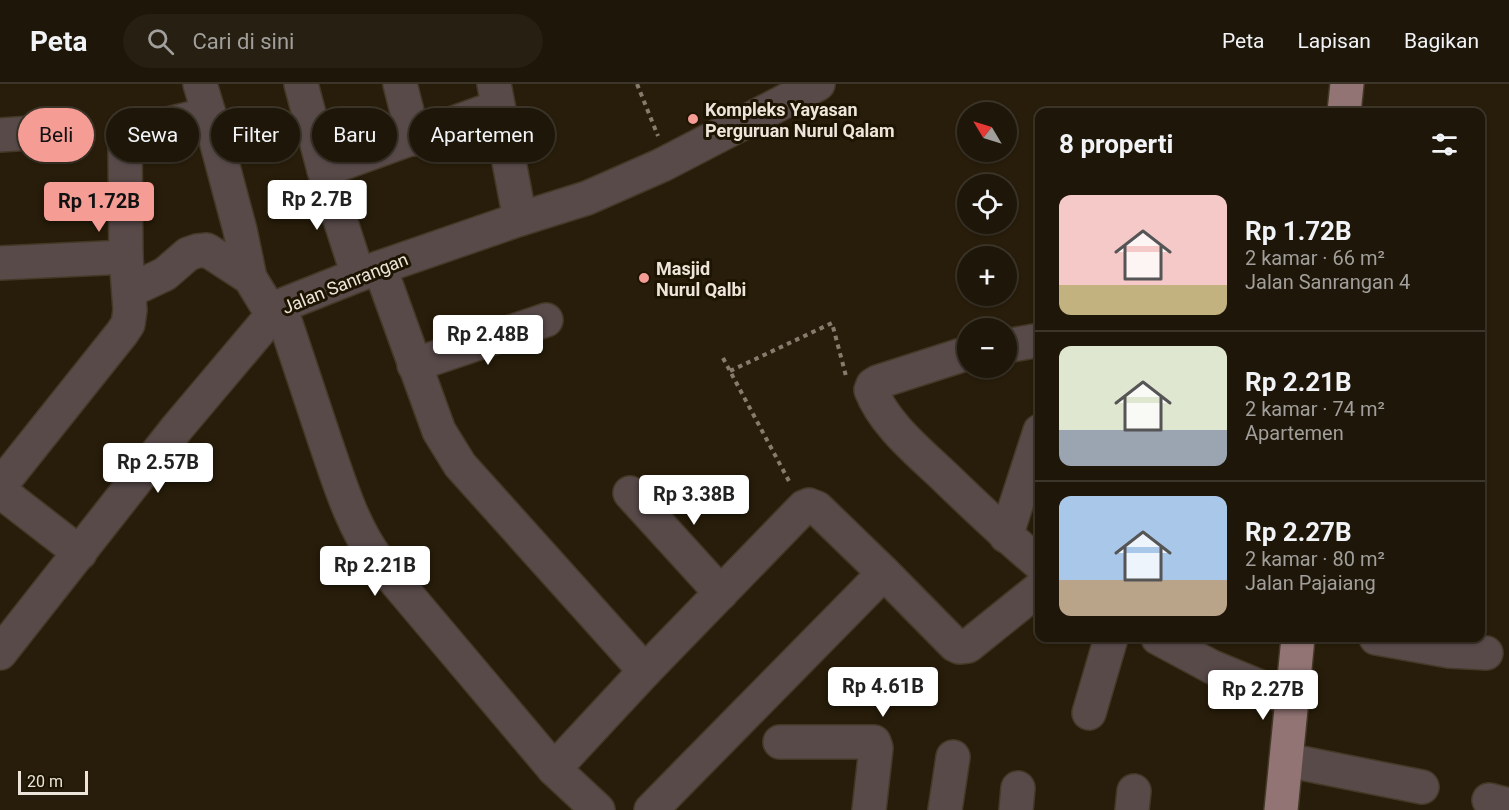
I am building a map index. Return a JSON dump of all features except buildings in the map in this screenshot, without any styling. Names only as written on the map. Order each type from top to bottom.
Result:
[{"type":"main road","points":[[1344,108],[1347,84]]},
{"type":"main road","points":[[1281,810],[1290,699],[1297,642]]},
{"type":"street","points":[[301,84],[324,170],[369,272],[414,365],[439,431],[460,465],[645,671]]},
{"type":"street","points":[[400,84],[409,120]]},
{"type":"street","name":"Jalan Sanrangan","points":[[0,653],[177,428],[276,310],[369,272],[587,198],[669,161],[818,84]]},
{"type":"street","points":[[474,108],[496,96],[520,219]]},
{"type":"street","points":[[0,486],[128,324],[130,310],[126,257],[125,146],[128,137],[204,99],[240,230],[250,278]]},
{"type":"street","points":[[0,135],[18,134]]},
{"type":"street","points":[[324,170],[409,142]]},
{"type":"street","points":[[129,291],[165,274],[188,254],[197,251],[207,250],[250,278],[276,310],[342,489],[366,543],[376,558],[554,769],[598,810]]},
{"type":"street","points":[[0,262],[126,257]]},
{"type":"street","points":[[414,365],[546,320]]},
{"type":"street","points":[[1017,344],[1035,341]]},
{"type":"street","points":[[957,357],[873,385],[871,390],[874,398],[887,418],[925,458],[1006,536],[1035,560]]},
{"type":"street","points":[[1006,536],[1035,446]]},
{"type":"street","points":[[0,491],[80,553]]},
{"type":"street","points":[[630,493],[721,593]]},
{"type":"street","points":[[554,769],[645,671],[804,507],[809,505],[817,508],[955,645],[960,647],[968,646],[1035,592]]},
{"type":"street","points":[[651,810],[884,573]]},
{"type":"street","points":[[1089,713],[1110,642]]},
{"type":"street","points":[[1165,642],[1212,667],[1290,699]]},
{"type":"street","points":[[1425,642],[1450,644],[1486,653]]},
{"type":"street","points":[[780,742],[874,742],[876,748],[869,810]]},
{"type":"street","points":[[945,810],[953,757]]},
{"type":"street","points":[[1286,760],[1422,788]]},
{"type":"path","points":[[637,84],[669,161]]},
{"type":"path","points":[[730,371],[831,323],[849,389],[873,385]]},
{"type":"path","points":[[723,358],[804,507]]},
{"type":"place","name":"Kompleks Yayasan Perguruan Nurul Qalam","points":[[693,119]]},
{"type":"place","name":"Masjid Nurul Qalbi","points":[[644,278]]}]
